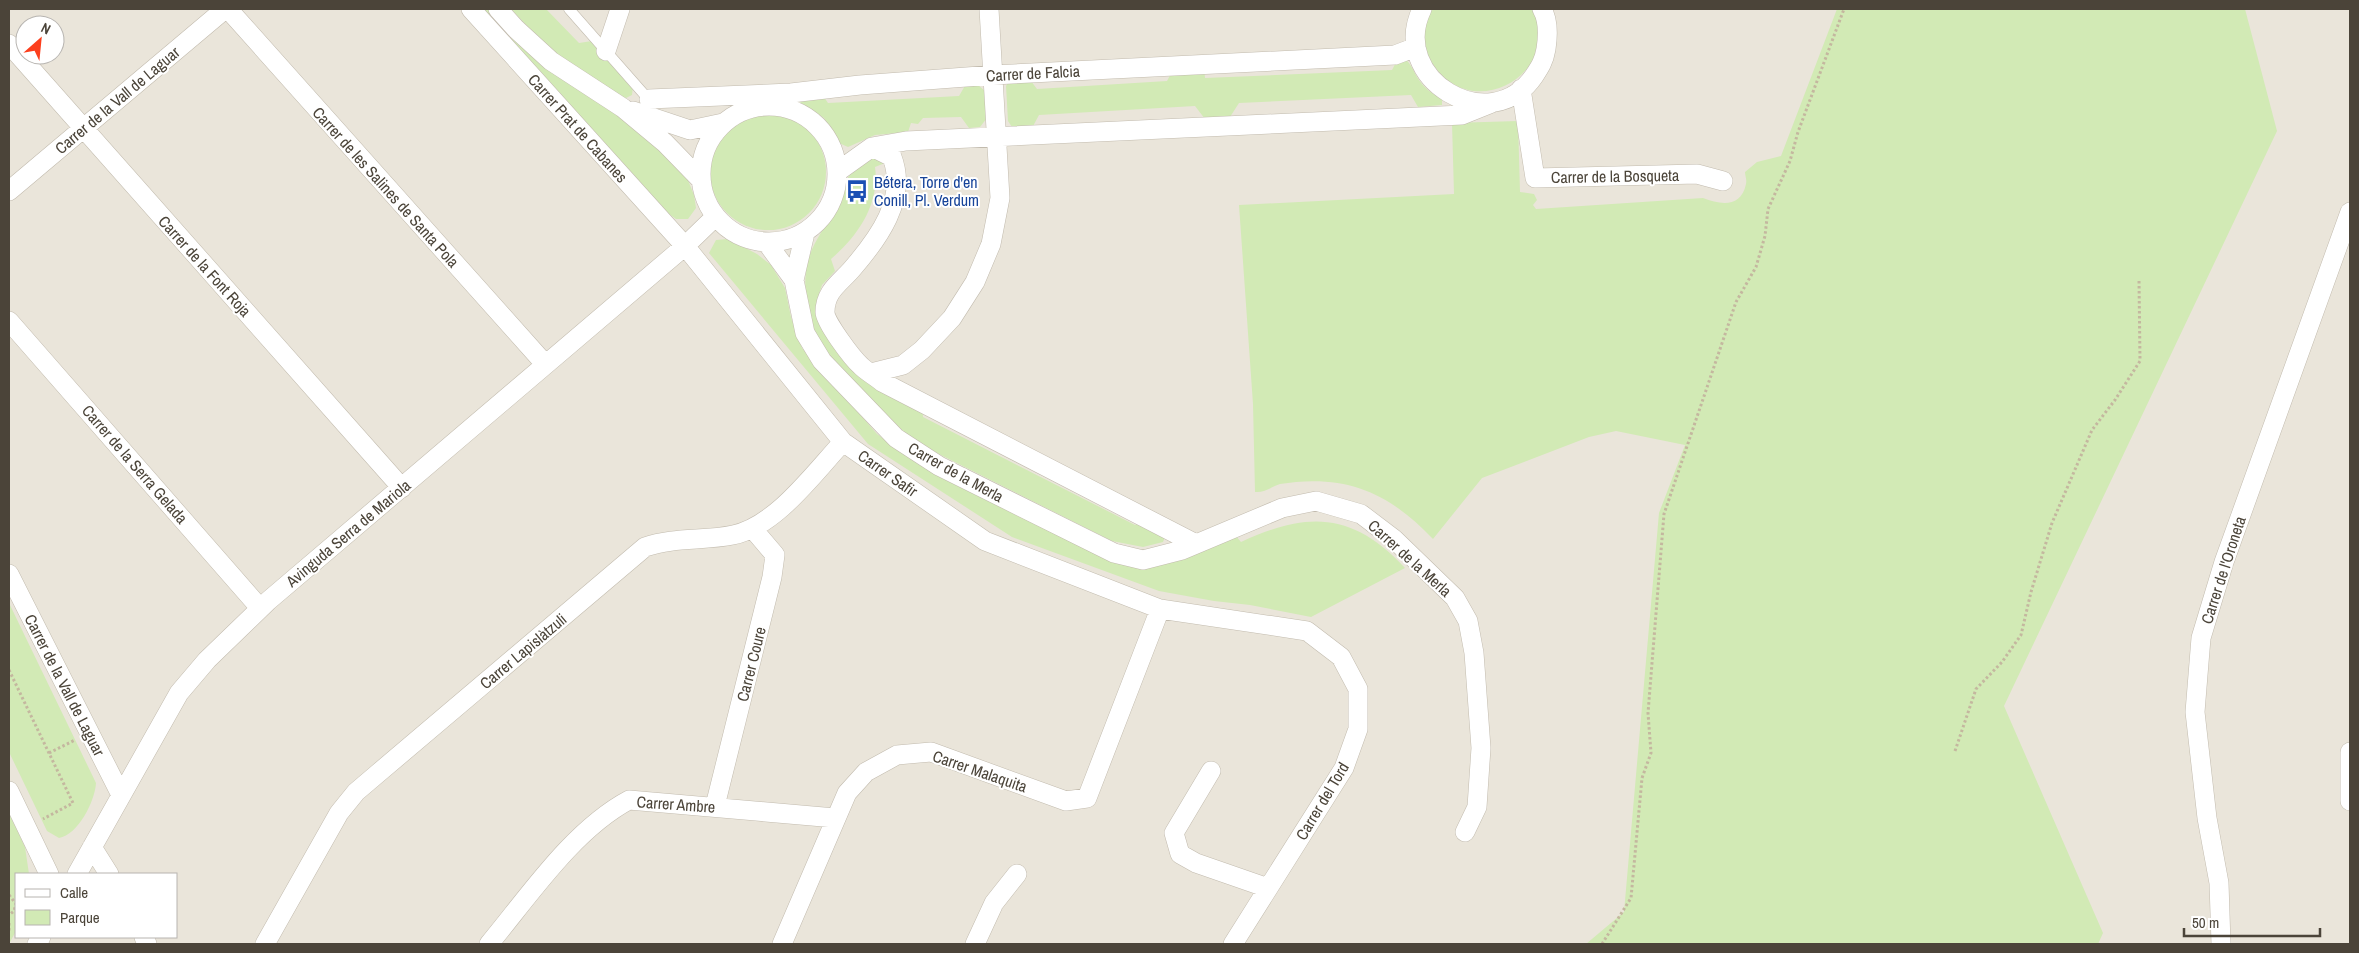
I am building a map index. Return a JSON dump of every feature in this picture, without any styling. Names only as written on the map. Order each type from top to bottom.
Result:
[{"type":"street","name":"Carrer de la Vall de Laguar","points":[[9,191],[226,9]]},
{"type":"street","name":"Carrer de les Salines de Santa Pola","points":[[226,9],[545,364]]},
{"type":"street","name":"Carrer Prat de Cabanes","points":[[471,9],[685,246]]},
{"type":"street","points":[[498,9],[516,29],[551,61],[623,108],[665,144],[700,179]]},
{"type":"street","points":[[606,51],[620,9]]},
{"type":"street","points":[[871,373],[903,365],[922,350],[952,318],[975,282],[991,244],[1000,198],[989,9]]},
{"type":"street","points":[[1422,9],[1415,35],[1416,47],[1422,66],[1434,83],[1450,95],[1463,101],[1492,103]]},
{"type":"street","points":[[837,172],[872,147],[906,142],[1462,115],[1510,97],[1528,85],[1544,61],[1548,32],[1542,9]]},
{"type":"street","name":"Carrer de la Font Roja","points":[[9,44],[402,488]]},
{"type":"street","name":"Carrer de Falcia","points":[[649,100],[791,93],[860,85],[993,75],[1395,54],[1416,47]]},
{"type":"street","name":"Carrer de la Bosqueta","points":[[1522,90],[1535,178],[1697,174],[1723,181]]},
{"type":"street","points":[[763,106],[785,108],[806,117],[822,132],[833,151],[837,172],[836,190],[829,207],[819,222],[805,233],[787,240],[767,243],[748,240],[730,231],[715,217],[704,199],[700,179],[704,152],[710,139],[723,123],[742,111],[763,106]]},
{"type":"street","points":[[623,108],[690,130],[723,123]]},
{"type":"street","points":[[872,147],[892,157],[898,171],[895,195],[887,222],[852,270],[830,291],[825,314],[834,331],[860,365],[882,382],[1196,544]]},
{"type":"street","name":"Carrer de l'Oroneta","points":[[2221,944],[2219,883],[2207,818],[2195,712],[2201,638],[2224,562],[2350,212]]},
{"type":"street","name":"Avinguda Serra de Mariola","points":[[78,873],[179,693],[207,660],[260,608],[685,246],[715,217]]},
{"type":"street","name":"Carrer de la Merla","points":[[794,280],[805,233]]},
{"type":"street","name":"Carrer de la Merla","points":[[767,243],[794,280],[805,333],[822,361],[896,438],[939,466],[1114,554],[1143,560],[1196,544],[1282,508],[1316,501],[1361,514],[1394,539],[1454,598],[1468,622],[1474,653],[1481,748],[1477,807],[1465,832]]},
{"type":"street","name":"Carrer Safir","points":[[685,246],[843,442],[985,541],[1160,609]]},
{"type":"street","name":"Carrer de la Serra Gelada","points":[[9,321],[260,608]]},
{"type":"street","name":"Carrer Lapislàtzuli","points":[[265,944],[339,814],[356,792],[645,547],[661,541],[732,535],[753,529],[775,514],[843,442]]},
{"type":"street","name":"Carrer Coure","points":[[715,806],[772,577],[775,555],[753,529]]},
{"type":"street","name":"Carrer de la Vall de Laguar","points":[[9,574],[121,795]]},
{"type":"street","name":"Carrer Malaquita","points":[[782,944],[847,793],[866,772],[897,755],[931,752],[1066,801],[1087,798],[1160,609]]},
{"type":"street","name":"Carrer del Tord","points":[[1160,609],[1307,631],[1341,657],[1358,689],[1358,729],[1344,768],[1235,942]]},
{"type":"street","points":[[2350,752],[2350,800]]},
{"type":"street","points":[[1211,771],[1174,834],[1180,854],[1196,863],[1268,888]]},
{"type":"street","points":[[9,791],[48,873]]},
{"type":"street","name":"Carrer Ambre","points":[[489,944],[564,854],[612,809],[629,800],[715,806],[835,818]]},
{"type":"street","points":[[92,847],[108,873]]},
{"type":"street","points":[[975,944],[994,903],[1017,874]]},
{"type":"lane","points":[[569,9],[669,122]]},
{"type":"path","points":[[1602,944],[1631,898],[1642,778],[1650,753],[1648,713],[1664,514],[1736,302],[1756,267],[1765,236],[1768,209],[1790,161],[1798,132],[1844,9]]},
{"type":"path","points":[[1955,751],[1976,689],[2002,662],[2021,635],[2031,592],[2052,524],[2092,430],[2116,400],[2140,361],[2139,280]]},
{"type":"path","points":[[9,670],[73,803],[27,827]]},
{"type":"path","points":[[48,753],[75,740]]},
{"type":"path","points":[[9,923],[9,933]]},
{"type":"shaded area","points":[[9,9],[2350,9],[2350,944],[9,944]]},
{"type":"green space","points":[[481,9],[492,9],[545,68],[618,115],[683,168],[694,195],[696,208],[688,219],[676,219],[669,214]]},
{"type":"green space","points":[[511,9],[546,9],[579,43],[592,41],[633,86],[632,95],[626,98],[623,97],[563,59],[544,44]]},
{"type":"green space","points":[[1429,9],[1534,9],[1539,33],[1535,54],[1524,72],[1508,84],[1489,91],[1469,90],[1449,82],[1433,64],[1424,45],[1424,28]]},
{"type":"green space","points":[[1837,9],[2245,9],[2277,131],[2004,706],[2103,933],[2098,944],[1586,944],[1624,912],[1659,513],[1685,445],[1616,431],[1589,437],[1482,478],[1433,539],[1418,524],[1387,501],[1354,487],[1317,481],[1296,482],[1280,484],[1264,491],[1255,492],[1253,404],[1239,205],[1454,194],[1452,123],[1518,121],[1520,192],[1534,194],[1537,200],[1533,205],[1536,209],[1703,198],[1729,203],[1735,201],[1743,192],[1746,182],[1745,172],[1757,162],[1781,156]]},
{"type":"green space","points":[[1400,55],[1408,62],[1419,81],[1442,99],[1442,105],[1418,107],[1411,95],[1239,103],[1230,117],[1205,119],[1195,106],[1039,115],[1032,128],[1012,127],[1008,121],[1006,86],[1008,83],[1028,77],[1037,89],[1167,81],[1174,68],[1204,66],[1205,78],[1392,70]]},
{"type":"green space","points":[[966,84],[977,84],[986,92],[987,118],[980,127],[969,128],[961,117],[923,118],[918,124],[911,123],[908,132],[875,135],[848,147],[839,143],[824,118],[798,101],[820,91],[828,103],[959,96]]},
{"type":"green space","points":[[768,114],[790,119],[809,131],[821,150],[826,172],[821,194],[809,213],[790,225],[768,230],[746,225],[727,213],[715,194],[710,172],[715,150],[727,131],[746,119]]},
{"type":"green space","points":[[872,155],[885,163],[875,167],[876,181],[870,206],[858,230],[831,259],[835,271],[822,285],[818,297],[829,336],[922,404],[923,417],[1135,525],[1148,518],[1165,537],[1163,542],[1143,547],[1112,541],[923,446],[866,396],[826,350],[814,329],[806,300],[805,279],[808,260],[810,253],[838,204],[846,180],[856,168]]},
{"type":"green space","points":[[728,239],[757,254],[771,265],[785,288],[791,317],[802,348],[877,434],[913,460],[1110,559],[1235,535],[1241,542],[1288,525],[1329,522],[1348,527],[1367,536],[1386,550],[1405,568],[1311,617],[1250,605],[1214,601],[1159,591],[1012,537],[868,444],[709,253],[716,240]]},
{"type":"green space","points":[[9,603],[96,783],[89,808],[79,824],[66,836],[59,838],[47,831],[9,752]]},
{"type":"green space","points":[[9,813],[25,847],[29,873],[15,873],[15,933],[9,944]]},
{"type":"place","name":"Bétera, Torre d'en Conill, Pl. Verdum","points":[[857,191]]}]
